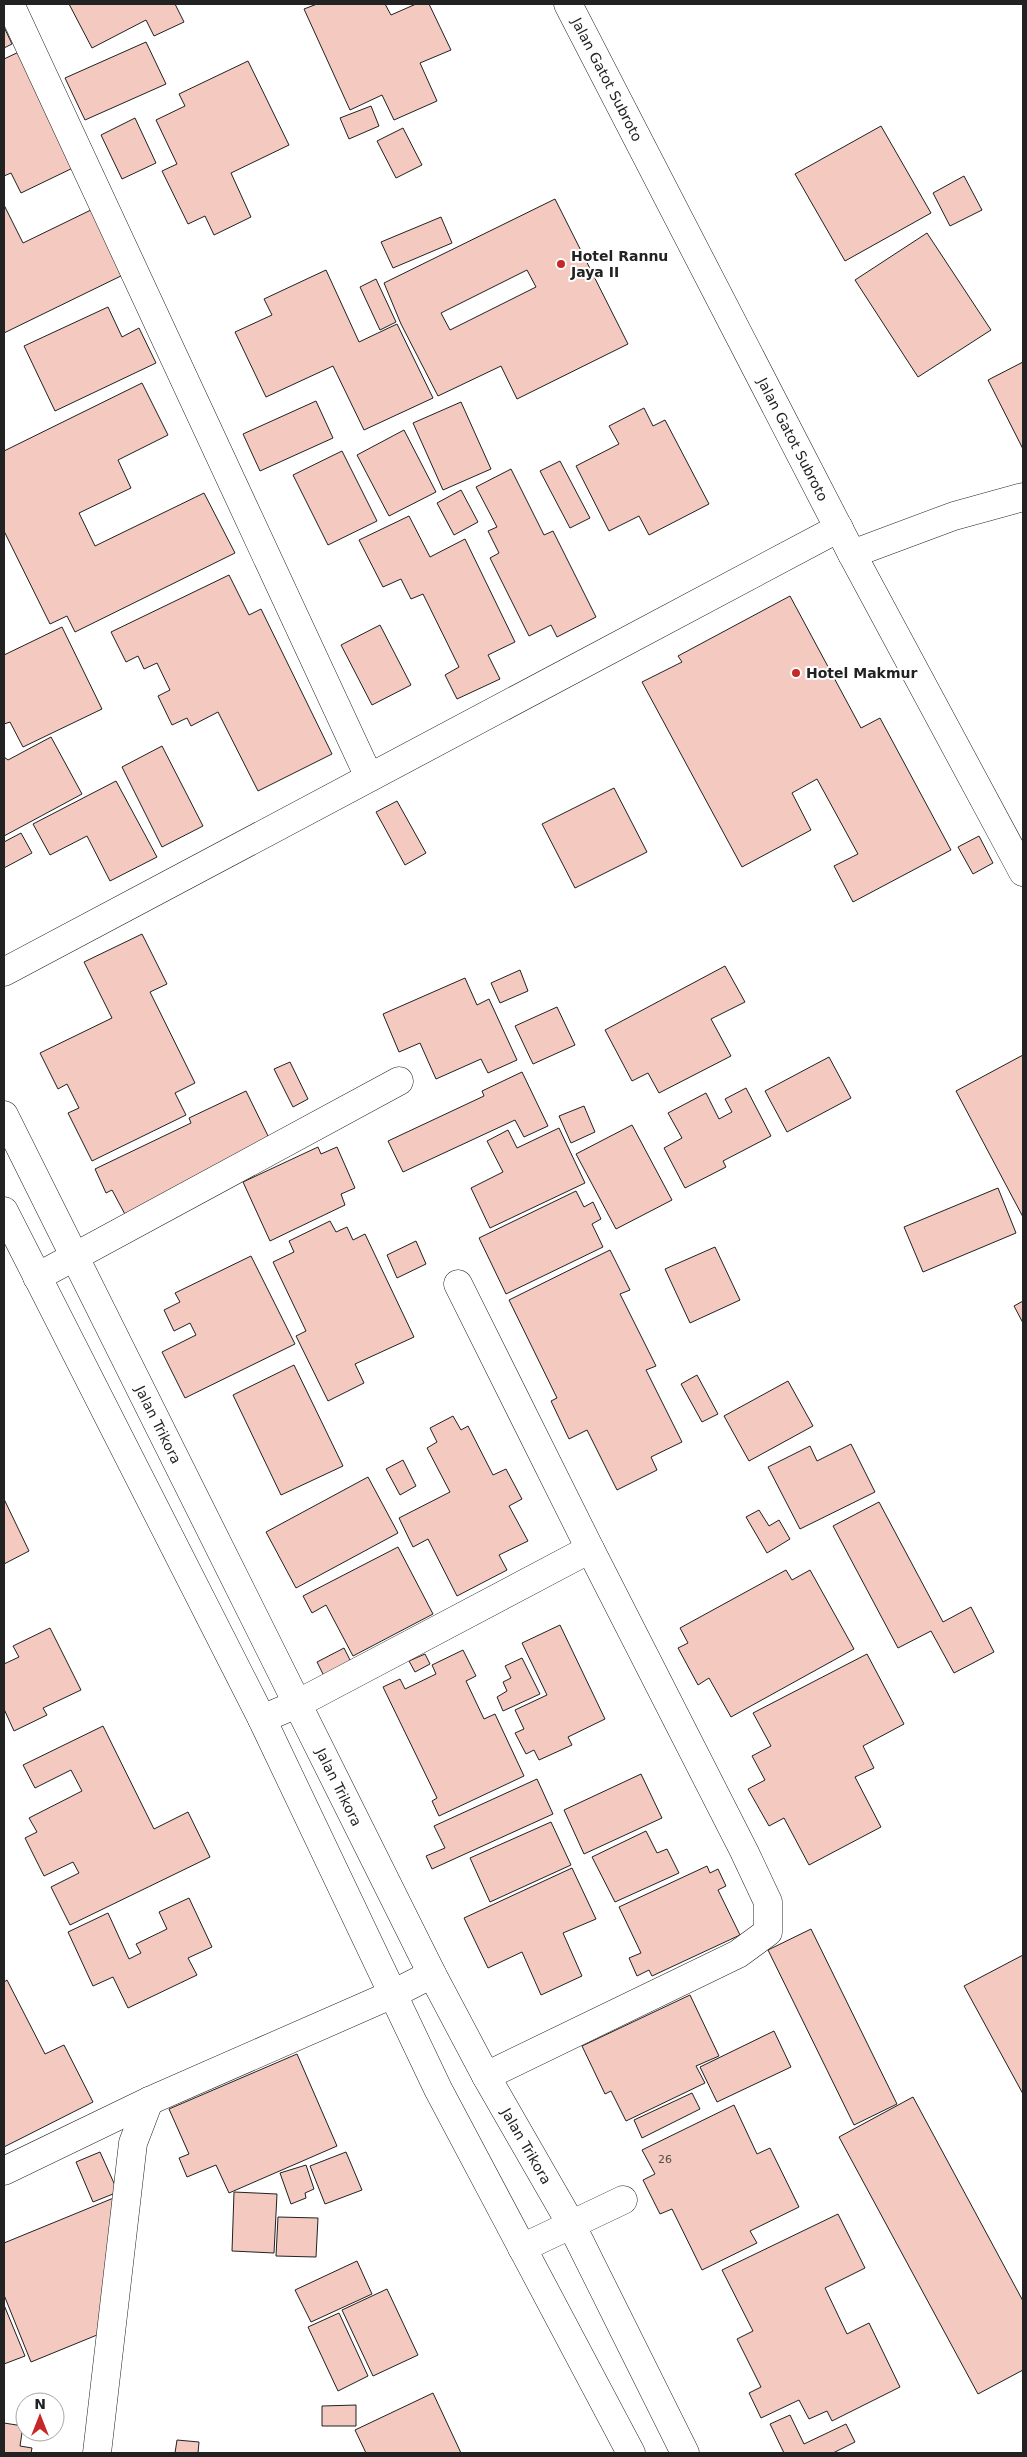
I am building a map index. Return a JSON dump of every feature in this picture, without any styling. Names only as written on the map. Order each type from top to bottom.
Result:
[{"type":"street","points":[[10,4],[369,777]]},
{"type":"street","name":"Jalan Gatot Subroto","points":[[568,4],[852,554],[1023,872]]},
{"type":"street","points":[[852,554],[954,516],[1023,497]]},
{"type":"street","points":[[4,972],[839,528]]},
{"type":"street","points":[[37,1277],[399,1081]]},
{"type":"street","name":"Jalan Trikora","points":[[4,1115],[432,1974],[486,2076],[571,2224],[685,2453]]},
{"type":"street","points":[[4,1211],[262,1719],[438,2089],[630,2453]]},
{"type":"street","points":[[458,1284],[768,1902],[768,1932],[738,1954],[486,2076]]},
{"type":"street","points":[[262,1719],[297,1704],[590,1549]]},
{"type":"street","points":[[4,2171],[149,2101],[393,1994],[432,1974]]},
{"type":"street","points":[[97,2453],[133,2143],[149,2101]]},
{"type":"street","points":[[522,2248],[623,2200]]},
{"type":"building","points":[[69,4],[175,4],[184,22],[154,36],[146,20],[92,48]]},
{"type":"building","points":[[317,4],[385,4],[391,15],[416,4],[429,4],[451,50],[420,63],[437,101],[394,120],[382,95],[350,110],[304,9]]},
{"type":"building","points":[[4,27],[12,44],[4,48]]},
{"type":"building","points":[[146,42],[166,84],[85,120],[65,78]]},
{"type":"building","points":[[23,50],[79,165],[21,193],[11,173],[4,176],[4,59]]},
{"type":"building","points":[[248,61],[289,145],[231,173],[251,217],[214,235],[205,216],[188,224],[162,171],[177,164],[156,120],[185,106],[179,94]]},
{"type":"building","points":[[371,106],[379,126],[349,139],[340,118]]},
{"type":"building","points":[[135,118],[156,163],[122,179],[101,135]]},
{"type":"building","points":[[881,126],[931,213],[845,261],[795,174]]},
{"type":"building","points":[[403,128],[422,165],[396,178],[377,141]]},
{"type":"building","points":[[964,176],[982,210],[950,226],[933,193]]},
{"type":"building","points":[[555,199],[628,344],[517,399],[501,366],[438,396],[401,324],[384,283]],"holes":[[[527,270],[536,287],[450,330],[441,313]]]},
{"type":"building","points":[[4,205],[23,243],[95,208],[127,273],[4,333]]},
{"type":"building","points":[[441,217],[452,243],[393,268],[381,242]]},
{"type":"building","points":[[927,233],[991,330],[918,377],[855,280]]},
{"type":"building","points":[[326,270],[359,342],[397,324],[433,398],[364,430],[333,366],[266,397],[235,332],[272,315],[264,299]]},
{"type":"building","points":[[376,279],[396,322],[380,330],[360,287]]},
{"type":"building","points":[[108,307],[122,337],[139,328],[156,363],[55,411],[24,346]]},
{"type":"building","points":[[1023,362],[1023,449],[988,380]]},
{"type":"building","points":[[142,383],[168,435],[118,460],[131,488],[79,513],[95,546],[204,493],[235,553],[75,632],[67,616],[50,624],[4,531],[4,451]]},
{"type":"building","points":[[316,401],[333,438],[260,471],[243,434]]},
{"type":"building","points":[[461,402],[491,469],[443,490],[413,423]]},
{"type":"building","points":[[644,408],[653,426],[665,420],[709,504],[649,535],[639,516],[609,531],[576,466],[619,444],[609,426]]},
{"type":"building","points":[[404,430],[436,492],[389,516],[357,455]]},
{"type":"building","points":[[342,451],[377,521],[328,545],[293,475]]},
{"type":"building","points":[[560,461],[590,518],[570,528],[540,471]]},
{"type":"building","points":[[511,469],[544,535],[553,531],[596,617],[557,637],[551,625],[529,636],[490,558],[499,553],[488,531],[497,527],[476,487]]},
{"type":"building","points":[[461,490],[478,522],[454,535],[437,503]]},
{"type":"building","points":[[409,516],[430,557],[465,539],[515,642],[488,655],[500,679],[457,699],[445,675],[459,667],[423,594],[411,599],[401,579],[383,587],[359,540]]},
{"type":"building","points":[[229,575],[249,615],[261,609],[332,754],[258,791],[218,712],[191,726],[187,718],[172,725],[158,696],[170,690],[157,663],[144,669],[138,656],[126,662],[111,632]]},
{"type":"building","points":[[790,596],[861,728],[880,718],[951,850],[853,902],[834,866],[858,854],[817,779],[792,793],[811,830],[742,867],[642,682],[682,662],[678,656]]},
{"type":"building","points":[[380,625],[411,685],[372,705],[341,645]]},
{"type":"building","points":[[62,627],[102,709],[23,747],[10,722],[4,724],[4,655]]},
{"type":"building","points":[[51,737],[82,794],[4,836],[4,757],[8,760]]},
{"type":"building","points":[[162,746],[203,826],[162,847],[122,767]]},
{"type":"building","points":[[116,781],[157,857],[110,881],[87,836],[50,855],[33,824]]},
{"type":"building","points":[[614,788],[647,852],[575,888],[542,824]]},
{"type":"building","points":[[397,801],[426,853],[405,865],[376,812]]},
{"type":"building","points":[[21,833],[32,853],[4,868],[4,842]]},
{"type":"building","points":[[979,836],[993,863],[973,874],[958,847]]},
{"type":"building","points":[[142,934],[167,984],[150,992],[195,1083],[175,1093],[186,1115],[92,1161],[68,1113],[79,1108],[67,1084],[58,1089],[40,1053],[112,1018],[84,962]]},
{"type":"building","points":[[725,966],[745,1002],[711,1019],[731,1056],[659,1093],[648,1073],[632,1081],[605,1030]]},
{"type":"building","points":[[520,970],[528,991],[500,1003],[491,983]]},
{"type":"building","points":[[465,978],[477,1005],[489,999],[517,1060],[488,1073],[481,1059],[436,1079],[420,1043],[399,1052],[383,1014]]},
{"type":"building","points":[[557,1007],[575,1045],[533,1064],[515,1026]]},
{"type":"building","points":[[1023,1055],[1023,1217],[956,1091]]},
{"type":"building","points":[[829,1057],[851,1098],[787,1132],[765,1091]]},
{"type":"building","points":[[290,1062],[308,1099],[293,1107],[274,1069]]},
{"type":"building","points":[[522,1072],[548,1126],[524,1137],[515,1120],[403,1172],[388,1141],[484,1096],[482,1091]]},
{"type":"building","points":[[746,1088],[771,1136],[723,1161],[726,1167],[685,1188],[664,1148],[682,1138],[668,1113],[706,1093],[719,1119],[732,1112],[725,1099]]},
{"type":"building","points":[[246,1091],[270,1140],[127,1218],[112,1190],[106,1193],[95,1169],[191,1123],[189,1118]]},
{"type":"building","points":[[584,1106],[595,1132],[571,1143],[559,1116]]},
{"type":"building","points":[[632,1125],[672,1200],[616,1229],[576,1154]]},
{"type":"building","points":[[559,1128],[585,1183],[490,1228],[471,1188],[503,1172],[487,1141],[508,1130],[517,1148]]},
{"type":"building","points":[[318,1147],[321,1154],[337,1147],[355,1188],[341,1194],[345,1205],[270,1241],[243,1182]]},
{"type":"building","points":[[998,1188],[1016,1233],[923,1272],[904,1227]]},
{"type":"building","points":[[576,1191],[584,1207],[593,1202],[601,1219],[592,1224],[603,1247],[506,1294],[479,1238]]},
{"type":"building","points":[[330,1221],[336,1232],[347,1227],[353,1240],[365,1234],[414,1337],[355,1364],[364,1383],[328,1401],[296,1336],[306,1331],[273,1262],[294,1252],[289,1241]]},
{"type":"building","points":[[416,1241],[426,1264],[397,1278],[387,1255]]},
{"type":"building","points":[[715,1247],[740,1300],[690,1323],[665,1269]]},
{"type":"building","points":[[610,1250],[630,1290],[620,1294],[656,1366],[646,1370],[682,1442],[651,1457],[657,1470],[617,1490],[587,1430],[569,1439],[551,1401],[557,1398],[509,1300]]},
{"type":"building","points":[[251,1256],[295,1344],[185,1398],[162,1352],[196,1335],[190,1323],[174,1331],[164,1310],[180,1302],[175,1293]]},
{"type":"building","points":[[1023,1301],[1023,1323],[1014,1306]]},
{"type":"building","points":[[294,1365],[343,1466],[281,1495],[233,1395]]},
{"type":"building","points":[[697,1375],[718,1414],[702,1422],[681,1384]]},
{"type":"building","points":[[788,1381],[813,1426],[749,1461],[724,1416]]},
{"type":"building","points":[[453,1416],[461,1430],[468,1426],[493,1475],[506,1469],[522,1499],[509,1506],[528,1541],[499,1555],[507,1570],[457,1596],[428,1539],[413,1547],[399,1518],[450,1492],[427,1448],[437,1442],[430,1428]]},
{"type":"building","points":[[851,1444],[875,1492],[800,1529],[768,1467],[810,1446],[817,1461]]},
{"type":"building","points":[[403,1460],[416,1486],[400,1495],[386,1469]]},
{"type":"building","points":[[368,1477],[398,1533],[296,1588],[266,1532]]},
{"type":"building","points":[[4,1499],[29,1551],[4,1564]]},
{"type":"building","points":[[879,1502],[943,1622],[971,1607],[994,1652],[954,1673],[931,1631],[898,1648],[833,1526]]},
{"type":"building","points":[[759,1510],[769,1526],[779,1520],[790,1539],[767,1553],[746,1517]]},
{"type":"building","points":[[398,1547],[433,1614],[353,1656],[326,1605],[312,1613],[303,1596]]},
{"type":"building","points":[[786,1570],[792,1580],[810,1570],[854,1649],[731,1717],[709,1678],[698,1685],[678,1648],[688,1643],[680,1628]]},
{"type":"building","points":[[560,1625],[605,1719],[568,1737],[572,1745],[539,1760],[534,1750],[526,1754],[515,1733],[524,1729],[515,1710],[547,1695],[522,1643]]},
{"type":"building","points":[[50,1628],[81,1690],[43,1708],[47,1715],[14,1731],[4,1709],[4,1664],[19,1657],[13,1646]]},
{"type":"building","points":[[344,1648],[352,1664],[325,1678],[317,1662]]},
{"type":"building","points":[[463,1650],[476,1676],[466,1681],[484,1719],[495,1714],[524,1776],[439,1816],[432,1801],[437,1798],[383,1687],[400,1679],[405,1689],[436,1674],[432,1665]]},
{"type":"building","points":[[425,1654],[430,1664],[415,1672],[409,1661]]},
{"type":"building","points":[[867,1654],[904,1724],[863,1746],[874,1768],[855,1777],[881,1827],[809,1865],[784,1818],[769,1826],[748,1789],[765,1780],[752,1756],[771,1746],[753,1713]]},
{"type":"building","points":[[522,1658],[540,1694],[503,1711],[497,1697],[507,1691],[503,1682],[511,1678],[505,1666]]},
{"type":"building","points":[[103,1726],[154,1829],[188,1812],[210,1857],[70,1925],[51,1887],[79,1873],[73,1862],[44,1876],[25,1838],[37,1832],[29,1818],[82,1791],[71,1770],[35,1788],[23,1765]]},
{"type":"building","points":[[641,1774],[662,1818],[584,1854],[564,1810]]},
{"type":"building","points":[[537,1779],[553,1814],[432,1869],[426,1856],[445,1848],[434,1826]]},
{"type":"building","points":[[551,1822],[571,1865],[490,1902],[470,1858]]},
{"type":"building","points":[[646,1831],[657,1853],[667,1849],[679,1873],[615,1902],[592,1857]]},
{"type":"building","points":[[707,1866],[710,1873],[718,1869],[726,1886],[718,1890],[740,1935],[652,1976],[649,1970],[637,1976],[629,1958],[641,1953],[619,1907]]},
{"type":"building","points":[[572,1868],[596,1919],[563,1933],[582,1976],[541,1995],[522,1952],[488,1968],[464,1918]]},
{"type":"building","points":[[189,1898],[212,1947],[188,1958],[197,1975],[128,2008],[113,1977],[93,1986],[68,1932],[108,1913],[129,1959],[141,1953],[136,1944],[167,1929],[159,1912]]},
{"type":"building","points":[[811,1929],[897,2104],[854,2125],[768,1950]]},
{"type":"building","points":[[1023,1955],[1023,2094],[964,1986]]},
{"type":"building","points":[[7,1980],[45,2054],[64,2045],[93,2102],[4,2147],[4,1982]]},
{"type":"building","points":[[690,1995],[719,2056],[696,2066],[705,2083],[626,2121],[611,2091],[605,2094],[582,2046]]},
{"type":"building","points":[[774,2031],[791,2067],[717,2102],[700,2067]]},
{"type":"building","points":[[297,2054],[337,2146],[229,2193],[216,2165],[187,2177],[179,2158],[189,2154],[169,2109]]},
{"type":"building","points":[[692,2093],[700,2109],[642,2138],[634,2120]]},
{"type":"building","points":[[913,2097],[1023,2301],[1023,2370],[978,2394],[839,2137]]},
{"type":"building","points":[[734,2105],[757,2154],[770,2148],[799,2207],[750,2231],[757,2243],[702,2270],[672,2209],[660,2214],[643,2180],[655,2174],[642,2150]]},
{"type":"building","points":[[100,2152],[118,2192],[93,2202],[76,2162]]},
{"type":"building","points":[[346,2152],[362,2190],[325,2204],[310,2166]]},
{"type":"building","points":[[306,2165],[314,2189],[305,2193],[306,2198],[291,2204],[280,2173]]},
{"type":"building","points":[[234,2192],[277,2194],[274,2253],[232,2251]]},
{"type":"building","points":[[116,2197],[97,2335],[31,2362],[4,2295],[4,2243]]},
{"type":"building","points":[[838,2214],[865,2268],[825,2288],[847,2334],[869,2323],[900,2387],[832,2421],[827,2411],[809,2419],[799,2400],[761,2418],[749,2393],[761,2387],[737,2339],[753,2331],[722,2270]]},
{"type":"building","points":[[278,2217],[318,2218],[316,2257],[276,2256]]},
{"type":"building","points":[[357,2261],[372,2294],[311,2322],[295,2290]]},
{"type":"building","points":[[387,2289],[418,2355],[373,2376],[342,2310]]},
{"type":"building","points":[[4,2305],[25,2356],[4,2364]]},
{"type":"building","points":[[339,2313],[368,2376],[338,2391],[308,2327]]},
{"type":"building","points":[[433,2393],[461,2453],[366,2453],[355,2430]]},
{"type":"building","points":[[356,2405],[356,2426],[322,2426],[322,2406]]},
{"type":"building","points":[[790,2415],[804,2444],[846,2424],[855,2442],[833,2453],[784,2453],[770,2424]]},
{"type":"building","points":[[4,2423],[15,2425],[15,2442],[21,2442],[20,2446],[32,2448],[31,2453],[4,2453]]},
{"type":"building","points":[[177,2440],[199,2442],[198,2453],[175,2453]]},
{"type":"place","name":"Hotel Rannu Jaya II","points":[[561,264]]},
{"type":"place","name":"Hotel Makmur","points":[[796,673]]}]
